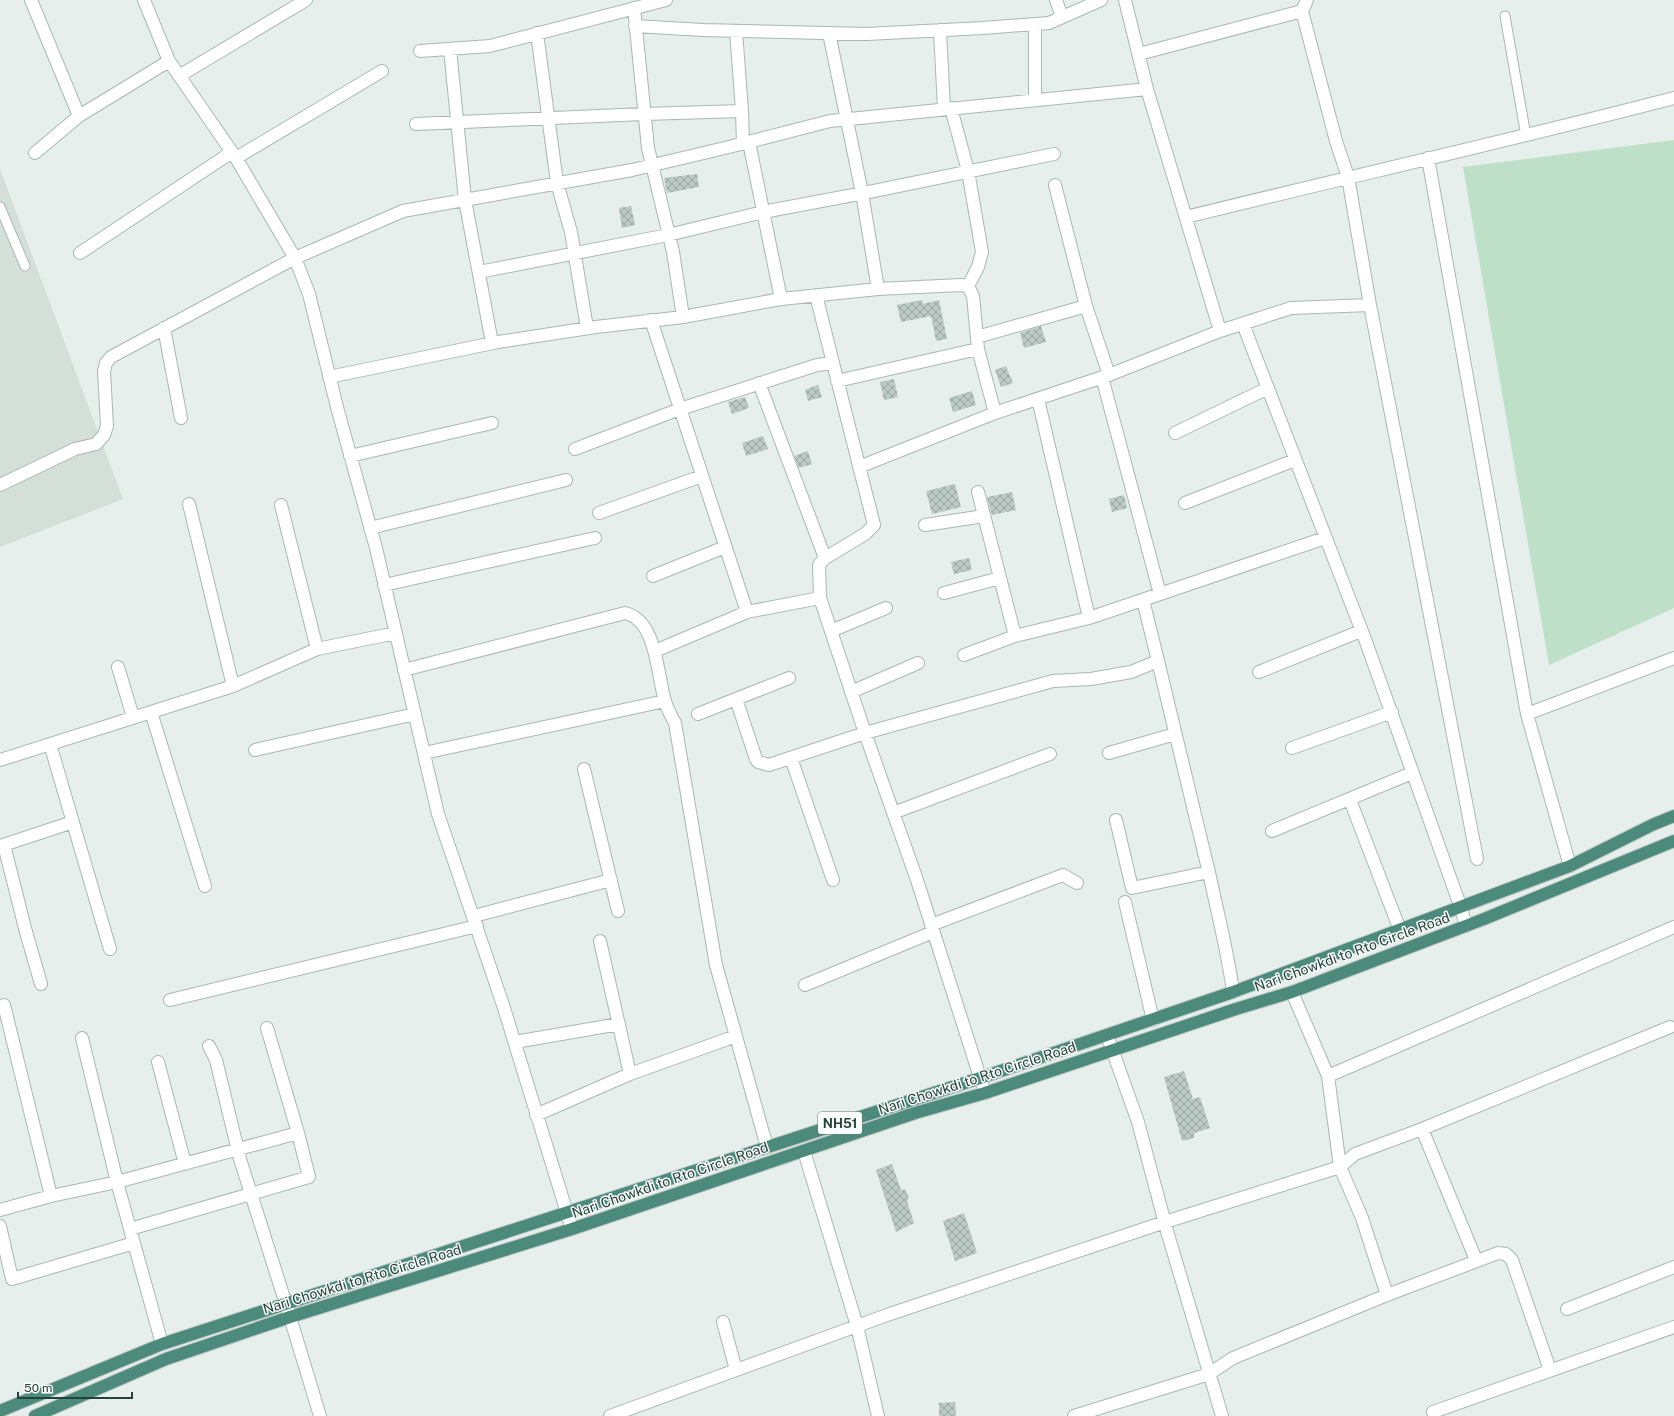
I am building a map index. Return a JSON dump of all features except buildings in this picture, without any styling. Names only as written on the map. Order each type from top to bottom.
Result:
[{"type":"highway","name":"NH51","points":[[0,1411],[162,1344],[767,1146],[980,1078],[1233,992],[1570,866],[1652,825],[1674,816]]},
{"type":"highway","name":"Nari Chowkdi to Rto Circle Road","points":[[35,1416],[166,1359],[290,1317],[572,1229],[915,1113],[985,1093],[1236,1009],[1292,992],[1466,926],[1674,841]]},
{"type":"street","points":[[31,0],[79,116]]},
{"type":"street","points":[[144,0],[169,61],[234,155],[295,258],[309,294],[329,377],[370,528],[396,632],[438,814],[515,1042],[572,1229]]},
{"type":"street","points":[[179,76],[306,0]]},
{"type":"street","points":[[420,51],[490,46],[666,0]]},
{"type":"street","points":[[1056,0],[1062,17]]},
{"type":"street","points":[[635,26],[736,31],[867,34],[940,30],[1048,23],[1101,0]]},
{"type":"street","points":[[1125,0],[1147,89],[1220,331]]},
{"type":"street","points":[[1139,54],[1304,6],[1336,141],[1348,177],[1370,305],[1477,859]]},
{"type":"street","points":[[634,8],[644,114],[651,165],[668,235],[683,316]]},
{"type":"street","points":[[1035,24],[1036,100]]},
{"type":"street","points":[[940,30],[948,108],[968,171],[982,252],[978,267],[968,286]]},
{"type":"street","points":[[736,31],[746,143],[763,212],[781,299]]},
{"type":"street","points":[[537,33],[557,183],[571,232],[587,328]]},
{"type":"street","points":[[829,33],[862,193],[878,289]]},
{"type":"street","points":[[450,49],[465,200],[492,343]]},
{"type":"street","points":[[35,153],[79,116],[169,61]]},
{"type":"street","points":[[80,253],[234,155],[382,71]]},
{"type":"street","points":[[0,485],[74,449],[96,444],[104,435],[107,426],[104,371],[106,363],[111,357],[295,258],[403,211],[651,165],[746,143],[830,121],[1147,89]]},
{"type":"street","points":[[1186,217],[1348,177],[1526,136],[1674,98]]},
{"type":"street","points":[[416,124],[742,111]]},
{"type":"street","points":[[479,272],[668,235],[763,212],[1054,154]]},
{"type":"street","points":[[1428,158],[1527,714],[1570,866]]},
{"type":"street","points":[[1055,186],[1106,376],[1160,594]]},
{"type":"street","points":[[329,377],[492,343],[587,328],[683,316],[781,299],[878,289],[961,285],[968,286]]},
{"type":"street","points":[[968,286],[973,296],[978,350],[995,413]]},
{"type":"street","points":[[816,296],[874,525],[865,534],[824,558],[819,565],[820,598],[932,928],[985,1093]]},
{"type":"street","points":[[859,466],[995,413],[1106,376],[1220,331],[1291,308],[1370,305]]},
{"type":"street","points":[[977,337],[1086,306]]},
{"type":"street","points":[[651,320],[747,612]]},
{"type":"street","points":[[1243,324],[1362,631],[1392,712],[1412,774],[1461,908],[1466,926]]},
{"type":"street","points":[[164,328],[181,418]]},
{"type":"street","points":[[837,381],[978,350]]},
{"type":"street","points":[[576,449],[680,408],[817,365],[833,363]]},
{"type":"street","points":[[759,383],[824,558]]},
{"type":"street","points":[[1175,433],[1268,388]]},
{"type":"street","points":[[1038,399],[1088,618]]},
{"type":"street","points":[[350,456],[492,423]]},
{"type":"street","points":[[1185,503],[1295,460]]},
{"type":"street","points":[[599,513],[702,476]]},
{"type":"street","points":[[370,528],[566,480]]},
{"type":"street","points":[[978,492],[1015,636]]},
{"type":"street","points":[[189,504],[233,686]]},
{"type":"street","points":[[281,505],[317,649]]},
{"type":"street","points":[[925,525],[984,516]]},
{"type":"street","points":[[384,585],[595,538]]},
{"type":"street","points":[[964,655],[1015,636],[1088,618],[1325,538]]},
{"type":"street","points":[[653,576],[725,547]]},
{"type":"street","points":[[944,593],[1000,578]]},
{"type":"street","points":[[655,651],[747,612],[820,598]]},
{"type":"street","points":[[1143,600],[1199,827],[1229,962],[1233,992]]},
{"type":"street","points":[[831,631],[886,608]]},
{"type":"street","points":[[404,670],[625,613],[632,615],[641,621],[655,651],[665,701],[675,723],[716,965],[767,1146]]},
{"type":"street","points":[[1259,672],[1362,631]]},
{"type":"street","points":[[1,758],[233,686],[317,649],[396,632]]},
{"type":"street","points":[[1527,714],[1674,658]]},
{"type":"street","points":[[736,699],[758,762],[769,765],[865,733],[1054,682],[1091,679],[1131,672],[1158,661]]},
{"type":"street","points":[[851,692],[918,663]]},
{"type":"street","points":[[118,667],[133,717]]},
{"type":"street","points":[[698,714],[789,678]]},
{"type":"street","points":[[424,753],[665,701]]},
{"type":"street","points":[[150,712],[205,886]]},
{"type":"street","points":[[1292,748],[1392,712]]},
{"type":"street","points":[[255,750],[415,714]]},
{"type":"street","points":[[1109,753],[1175,734]]},
{"type":"street","points":[[50,744],[110,949]]},
{"type":"street","points":[[893,813],[1050,754]]},
{"type":"street","points":[[791,758],[833,880]]},
{"type":"street","points":[[584,769],[618,911]]},
{"type":"street","points":[[1272,831],[1412,774]]},
{"type":"street","points":[[1350,800],[1400,930]]},
{"type":"street","points":[[1116,820],[1132,888],[1208,872]]},
{"type":"street","points":[[41,984],[2,845],[73,822]]},
{"type":"street","points":[[805,985],[932,928],[1063,875],[1077,883]]},
{"type":"street","points":[[170,1000],[475,921],[611,880]]},
{"type":"street","points":[[1125,902],[1153,1020]]},
{"type":"street","points":[[1328,1076],[1674,928]]},
{"type":"street","points":[[600,941],[630,1074]]},
{"type":"street","points":[[1292,992],[1328,1076],[1340,1166],[1362,1218],[1387,1294]]},
{"type":"street","points":[[4,1005],[51,1196]]},
{"type":"street","points":[[515,1042],[619,1024]]},
{"type":"street","points":[[130,1229],[309,1177],[298,1133],[267,1028]]},
{"type":"street","points":[[610,1416],[857,1326],[1165,1222],[1340,1166],[1355,1154],[1673,1030]]},
{"type":"street","points":[[1107,1035],[1138,1122],[1165,1222],[1222,1416]]},
{"type":"street","points":[[536,1115],[630,1074],[736,1036]]},
{"type":"street","points":[[82,1038],[117,1182],[162,1344]]},
{"type":"street","points":[[209,1046],[216,1060],[237,1149],[320,1416]]},
{"type":"street","points":[[158,1062],[185,1164]]},
{"type":"street","points":[[1422,1128],[1476,1260]]},
{"type":"street","points":[[0,1210],[51,1196],[117,1182],[298,1133]]},
{"type":"street","points":[[804,1151],[857,1326],[878,1416]]},
{"type":"street","points":[[0,1226],[12,1279],[134,1243]]},
{"type":"street","points":[[1074,1416],[1209,1374],[1233,1358],[1387,1294],[1498,1253],[1506,1254],[1512,1260],[1550,1370]]},
{"type":"street","points":[[1567,1310],[1674,1267]]},
{"type":"street","points":[[724,1322],[736,1370]]},
{"type":"street","points":[[1433,1412],[1674,1327]]},
{"type":"lane","points":[[1505,16],[1526,136]]},
{"type":"lane","points":[[0,207],[25,266]]},
{"type":"shaded area","points":[[0,169],[123,499],[0,547]]},
{"type":"green space","points":[[1674,140],[1674,608],[1549,665],[1463,167]]}]
